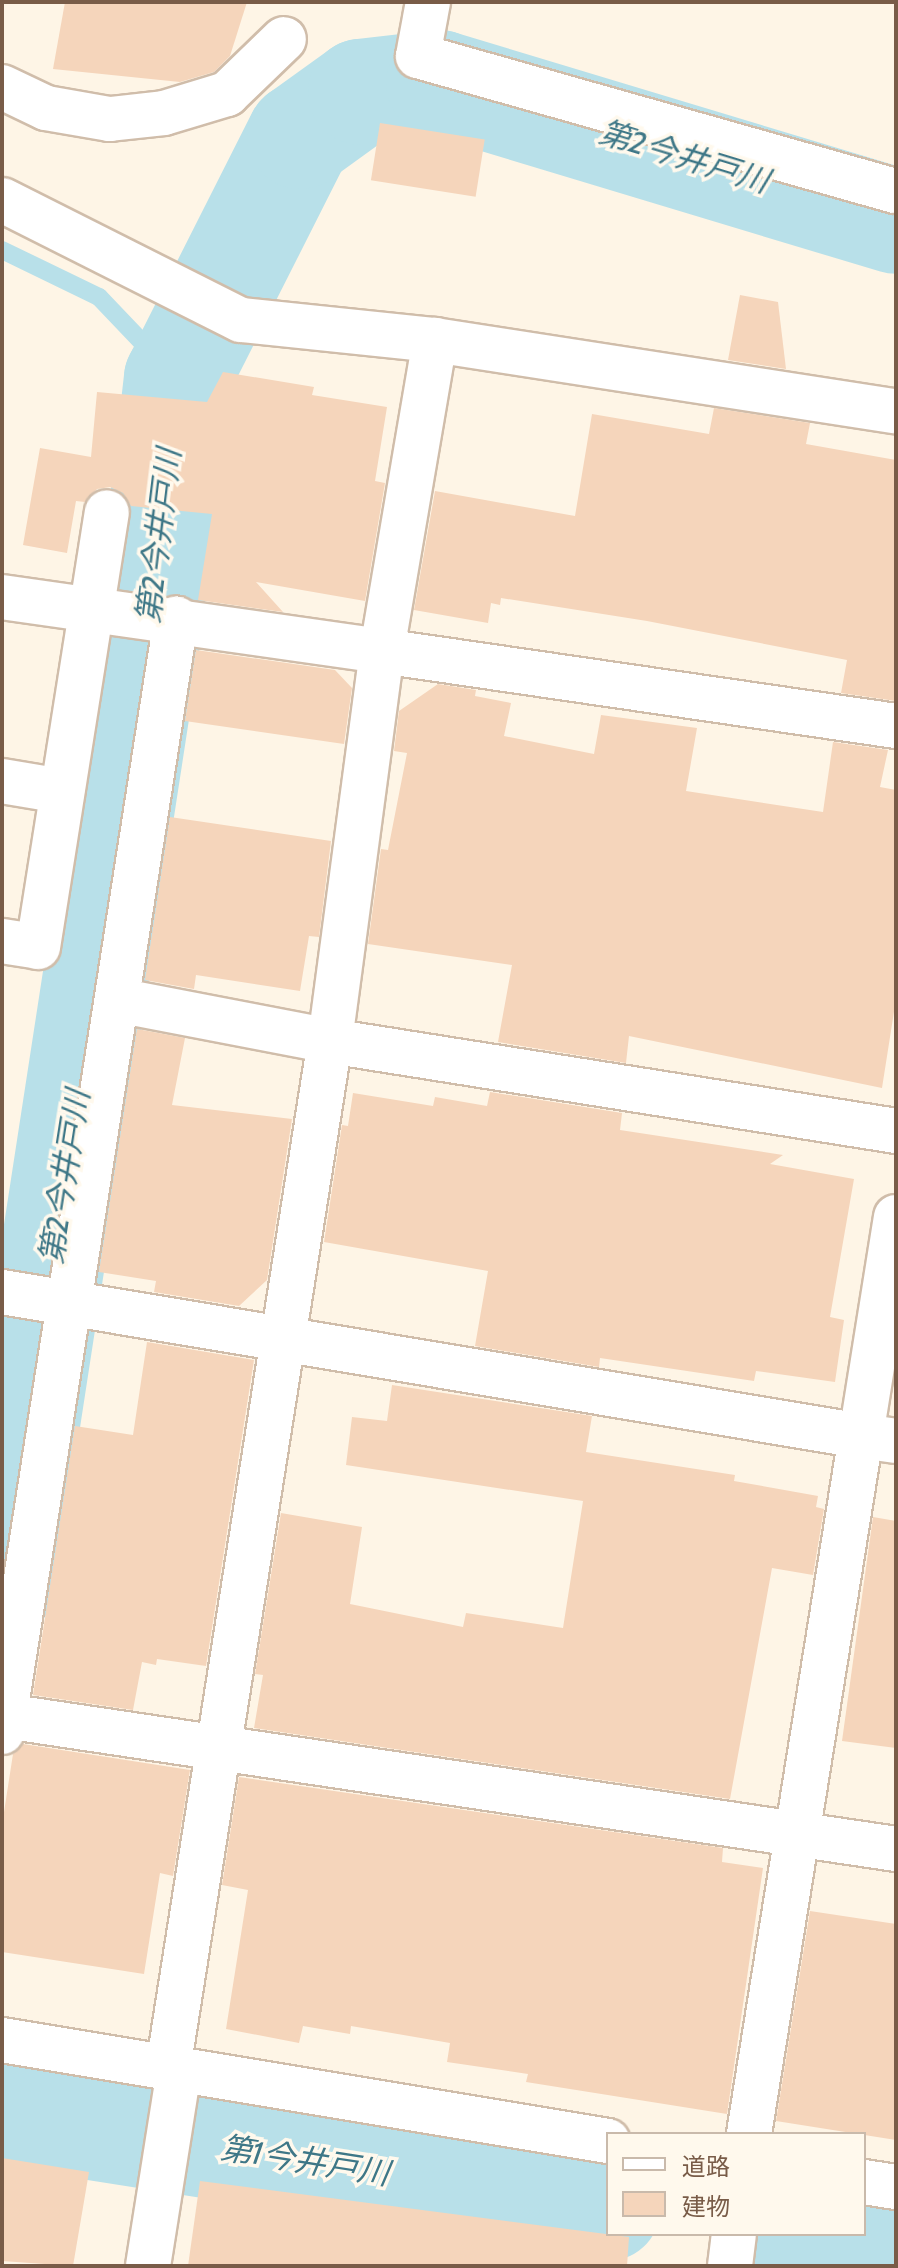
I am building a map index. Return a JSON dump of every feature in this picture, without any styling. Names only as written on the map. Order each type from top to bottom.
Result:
[{"type":"street","points":[[428,2],[418,56],[896,191]]},
{"type":"street","points":[[2,87],[46,108],[110,119],[164,113],[227,94],[284,39]]},
{"type":"street","points":[[2,200],[241,320],[435,340],[896,411]]},
{"type":"street","points":[[148,2266],[219,1747],[330,1041],[382,651],[435,340]]},
{"type":"street","points":[[2,941],[38,947],[107,512]]},
{"type":"street","points":[[2,597],[92,606],[896,726]]},
{"type":"street","points":[[176,619],[3,1724],[219,1747],[896,1849]]},
{"type":"street","points":[[2,781],[62,791]]},
{"type":"street","points":[[117,1000],[330,1041],[896,1131]]},
{"type":"street","points":[[749,2132],[801,1834],[878,1439],[896,1217]]},
{"type":"street","points":[[2,1292],[878,1439]]},
{"type":"street","points":[[2,2040],[606,2141]]},
{"type":"street","points":[[866,2182],[896,2187]]},
{"type":"street","points":[[730,2266],[734,2236]]},
{"type":"building","points":[[65,2],[247,2],[230,56],[214,72],[180,82],[53,69]]},
{"type":"building","points":[[380,123],[485,140],[476,197],[371,180]]},
{"type":"building","points":[[740,295],[778,302],[786,369],[728,360]]},
{"type":"building","points":[[223,372],[314,387],[312,395],[387,407],[375,481],[385,483],[365,601],[256,582],[283,612],[198,600],[212,514],[131,506],[123,493],[110,487],[97,489],[85,502],[76,501],[67,553],[23,545],[40,448],[91,457],[97,392],[207,402]]},
{"type":"building","points":[[714,408],[810,423],[806,444],[896,460],[896,701],[841,693],[847,660],[647,621],[501,598],[500,605],[491,603],[488,623],[414,610],[435,491],[575,516],[592,414],[709,434]]},
{"type":"building","points":[[196,650],[335,670],[352,688],[344,744],[185,721]]},
{"type":"building","points":[[438,684],[476,690],[475,696],[511,703],[504,736],[594,754],[601,715],[697,728],[686,791],[823,812],[833,742],[888,750],[880,787],[896,790],[896,999],[882,1088],[629,1036],[626,1063],[498,1042],[512,965],[368,944],[381,849],[388,850],[407,753],[394,751],[399,711]]},
{"type":"building","points":[[170,817],[331,841],[319,937],[309,936],[300,991],[196,975],[194,989],[145,980]]},
{"type":"building","points":[[137,1029],[185,1038],[172,1105],[292,1119],[267,1280],[239,1306],[154,1292],[156,1281],[99,1272]]},
{"type":"building","points":[[490,1092],[622,1113],[620,1130],[783,1155],[770,1164],[854,1179],[830,1317],[844,1320],[835,1382],[756,1371],[754,1381],[600,1358],[599,1367],[475,1346],[488,1271],[324,1242],[342,1125],[348,1126],[353,1093],[433,1106],[435,1097],[487,1106]]},
{"type":"building","points":[[147,1342],[254,1360],[206,1666],[157,1659],[156,1665],[142,1662],[133,1710],[33,1695],[75,1426],[133,1435]]},
{"type":"building","points":[[392,1385],[592,1416],[586,1452],[735,1475],[734,1481],[818,1496],[816,1507],[824,1509],[813,1575],[772,1568],[730,1799],[254,1728],[263,1675],[255,1674],[281,1513],[362,1527],[350,1604],[463,1627],[466,1613],[563,1628],[583,1501],[346,1465],[352,1417],[387,1421]]},
{"type":"building","points":[[873,1517],[896,1521],[896,1748],[842,1741]]},
{"type":"building","points":[[23,1744],[190,1770],[173,1876],[160,1873],[144,1974],[2,1952],[2,1825],[13,1754]]},
{"type":"building","points":[[239,1777],[723,1848],[722,1862],[763,1868],[727,2114],[526,2082],[528,2074],[447,2062],[450,2043],[351,2026],[350,2034],[303,2026],[299,2043],[226,2029],[248,1890],[222,1885]]},
{"type":"building","points":[[810,1911],[896,1924],[896,2140],[866,2135],[866,2132],[845,2132],[776,2121]]},
{"type":"building","points":[[2,2158],[89,2172],[73,2266],[2,2261]]},
{"type":"building","points":[[200,2181],[629,2237],[627,2266],[188,2266]]},
{"type":"waterway","name":"第2今井戸川","points":[[2,1586],[146,650],[177,379],[300,136],[361,92],[439,83],[896,221]]},
{"type":"waterway","points":[[2,250],[99,297],[177,379]]},
{"type":"waterway","name":"第1今井戸川","points":[[2,2113],[606,2208]]},
{"type":"waterway","name":"第1今井戸川","points":[[792,2236],[896,2252]]}]
